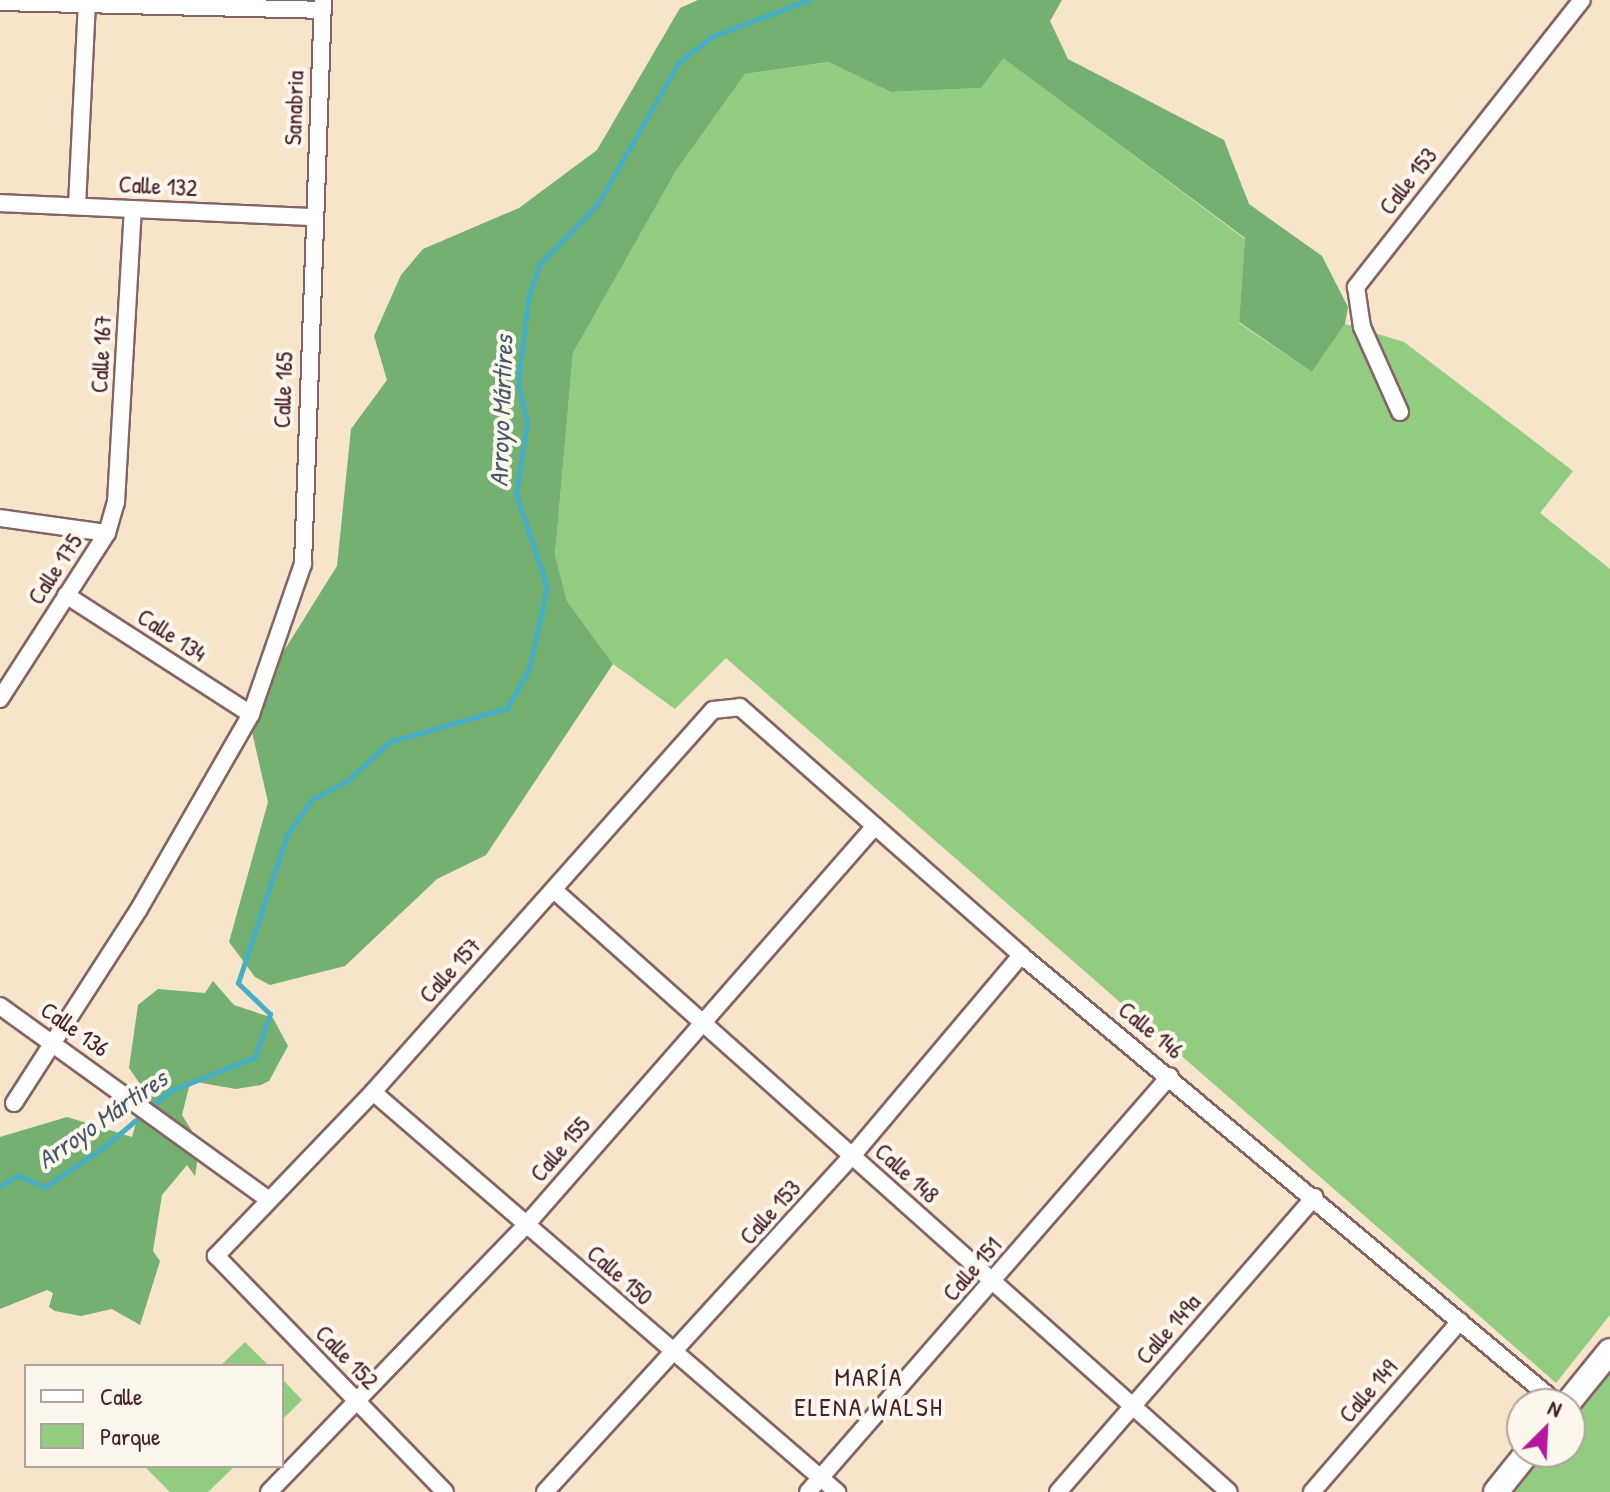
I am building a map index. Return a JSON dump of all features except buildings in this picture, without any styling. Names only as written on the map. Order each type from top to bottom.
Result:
[{"type":"main road","points":[[1580,1388],[1610,1351]]},
{"type":"main road","points":[[1496,1492],[1515,1468]]},
{"type":"street","name":"Calle 153","points":[[1400,412],[1362,327],[1356,287],[1582,0]]},
{"type":"street","points":[[0,2],[323,5]]},
{"type":"street","points":[[77,206],[87,2]]},
{"type":"street","name":"Sanabria","points":[[314,217],[323,5]]},
{"type":"street","name":"Calle 132","points":[[0,203],[314,217]]},
{"type":"street","name":"Calle 167","points":[[116,502],[133,209]]},
{"type":"street","name":"Calle 165","points":[[14,1103],[51,1041],[139,909],[251,714],[303,564],[314,217]]},
{"type":"street","name":"Calle 175","points":[[0,699],[107,533],[116,502]]},
{"type":"street","points":[[0,518],[107,533]]},
{"type":"street","name":"Calle 134","points":[[66,595],[251,714]]},
{"type":"street","name":"Calle 146","points":[[713,710],[740,707],[1021,955],[1170,1076],[1539,1388]]},
{"type":"street","name":"Calle 157","points":[[216,1256],[373,1092],[713,710]]},
{"type":"street","name":"Calle 155","points":[[269,1492],[358,1403],[526,1225],[875,826]]},
{"type":"street","name":"Calle 148","points":[[554,890],[1229,1492]]},
{"type":"street","name":"Calle 153","points":[[545,1492],[676,1354],[852,1156],[1021,955]]},
{"type":"street","name":"Calle 136","points":[[0,1006],[184,1133],[268,1199]]},
{"type":"street","name":"Calle 151","points":[[808,1492],[1170,1076]]},
{"type":"street","name":"Calle 150","points":[[373,1092],[837,1492]]},
{"type":"street","name":"Calle 149a","points":[[1058,1492],[1314,1197]]},
{"type":"street","name":"Calle 152","points":[[216,1256],[445,1492]]},
{"type":"street","name":"Calle 149","points":[[1312,1492],[1460,1321]]},
{"type":"green space","points":[[698,0],[1062,0],[1050,21],[1068,59],[1224,140],[1249,204],[1322,256],[1348,307],[1345,324],[1312,372],[1239,322],[1245,238],[1003,58],[981,88],[891,92],[829,62],[745,74],[676,171],[573,353],[555,555],[567,601],[613,664],[486,855],[437,879],[345,966],[270,985],[255,977],[229,942],[268,802],[247,710],[337,566],[351,429],[387,380],[374,336],[401,275],[423,249],[519,208],[597,150],[680,8]]},
{"type":"green space","points":[[1002,57],[1245,239],[1239,323],[1312,372],[1345,324],[1404,342],[1573,471],[1540,513],[1610,569],[1610,1315],[1556,1383],[726,658],[675,709],[613,664],[567,601],[555,555],[573,353],[676,171],[745,74],[830,62],[891,92],[980,88]]},
{"type":"green space","points":[[213,981],[234,1005],[273,1018],[288,1046],[269,1081],[261,1085],[236,1089],[196,1082],[189,1087],[182,1115],[200,1144],[195,1176],[187,1165],[162,1195],[153,1251],[160,1261],[140,1325],[112,1309],[81,1316],[55,1311],[49,1307],[53,1293],[47,1290],[0,1309],[0,1137],[67,1117],[132,1137],[145,1091],[129,1068],[138,1005],[158,989],[205,993]]},
{"type":"green space","points":[[245,1342],[267,1364],[222,1364]]},
{"type":"green space","points":[[1610,1369],[1610,1492],[1515,1492],[1533,1468],[1586,1468],[1586,1400]]},
{"type":"green space","points":[[284,1381],[302,1400],[284,1418]]},
{"type":"green space","points":[[146,1468],[233,1468],[208,1492],[170,1492]]},
{"type":"waterway","name":"Arroyo Mártires","points":[[0,1186],[18,1175],[45,1187],[104,1147],[170,1091],[255,1057],[270,1014],[238,983],[287,835],[312,799],[346,782],[389,742],[507,708],[529,669],[547,587],[516,494],[527,422],[518,384],[528,299],[539,265],[597,205],[679,62],[711,37],[808,0]]},
{"type":"district","name":"MARÍA ELENA WALSH","points":[[869,1392]]}]
